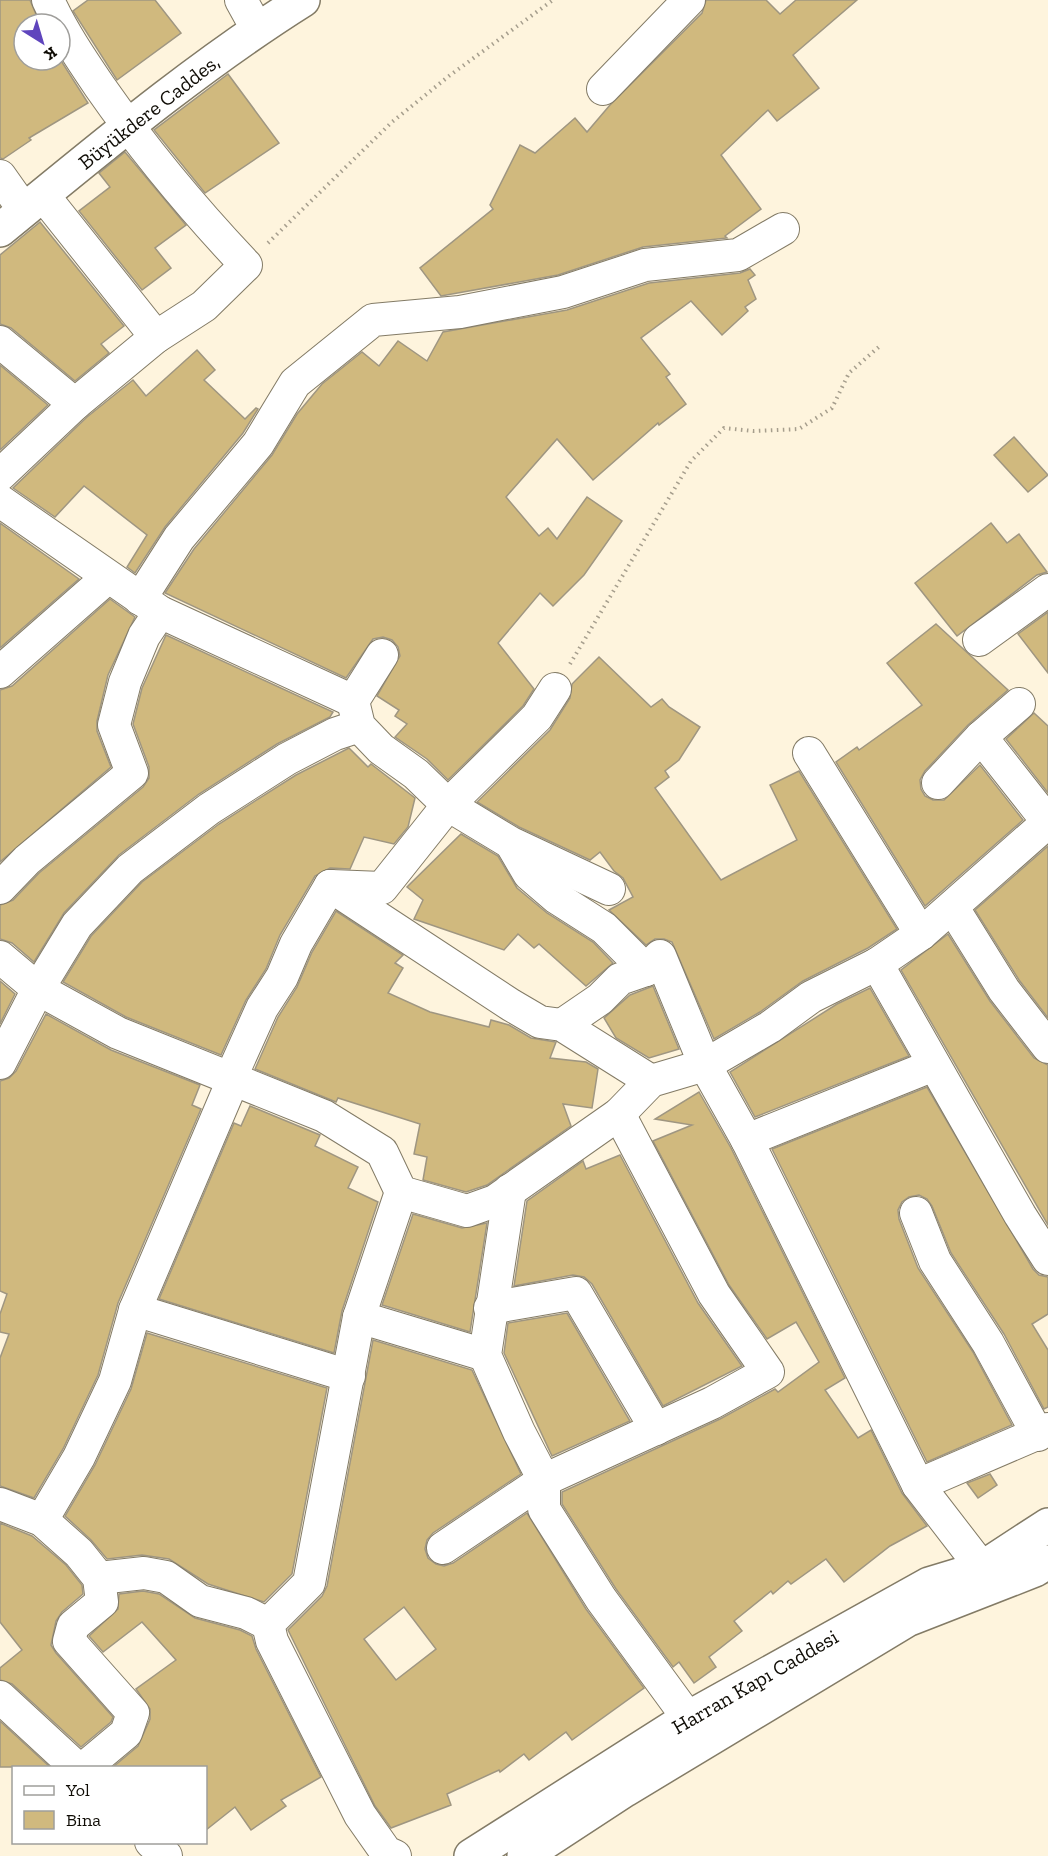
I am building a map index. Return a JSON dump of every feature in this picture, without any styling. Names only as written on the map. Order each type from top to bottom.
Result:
[{"type":"main road","name":"Büyükdere Caddes,","points":[[22,212],[127,126],[257,29],[303,0]]},
{"type":"main road","name":"Harran Kapı Caddesi","points":[[471,1856],[688,1718],[929,1584],[982,1568],[1048,1525]]},
{"type":"main road","name":"Harran Kapı Caddesi","points":[[524,1856],[625,1790],[907,1620],[1035,1570],[1048,1562]]},
{"type":"street","points":[[0,475],[75,404],[156,337],[204,306],[246,265],[205,221],[127,126],[73,47],[48,0]]},
{"type":"street","points":[[241,0],[257,29]]},
{"type":"street","points":[[603,89],[689,0]]},
{"type":"street","points":[[0,176],[22,212],[156,337]]},
{"type":"street","points":[[0,888],[27,860],[132,773],[114,725],[129,673],[144,636],[150,606],[179,538],[258,444],[295,383],[373,320],[460,312],[563,292],[645,265],[738,255],[783,229]]},
{"type":"street","points":[[0,342],[75,404]]},
{"type":"street","points":[[0,501],[150,606],[356,713],[381,750],[416,774],[448,806],[511,843],[609,889]]},
{"type":"street","points":[[0,672],[107,578]]},
{"type":"street","points":[[979,640],[1048,590]]},
{"type":"street","points":[[0,1063],[38,989],[77,925],[130,869],[209,809],[287,759],[335,734],[356,713],[382,655]]},
{"type":"street","points":[[330,886],[382,888],[448,806],[537,717],[555,689]]},
{"type":"street","points":[[938,783],[981,737],[1019,704]]},
{"type":"street","points":[[401,1192],[467,1211],[495,1201],[619,1114],[651,1081],[705,1065],[770,1027],[811,997],[877,964],[921,934],[1048,822],[981,737]]},
{"type":"street","points":[[809,753],[921,934]]},
{"type":"street","points":[[511,843],[529,874],[557,898],[604,928],[646,970]]},
{"type":"street","points":[[330,886],[511,1005],[540,1022],[562,1024],[651,1081]]},
{"type":"street","points":[[42,1520],[79,1457],[115,1381],[135,1310],[262,1008],[282,977],[296,944],[330,886]]},
{"type":"street","points":[[953,908],[1004,990],[1048,1047]]},
{"type":"street","points":[[562,1024],[600,999],[620,979],[646,970],[660,956],[705,1065],[747,1140],[918,1485],[982,1568]]},
{"type":"street","points":[[0,957],[38,989],[118,1033],[324,1116],[382,1152],[401,1192],[359,1317],[309,1583],[268,1624]]},
{"type":"street","points":[[877,964],[1048,1259]]},
{"type":"street","points":[[747,1140],[934,1065]]},
{"type":"street","points":[[442,1548],[544,1480],[656,1429],[768,1372],[714,1294],[619,1114]]},
{"type":"street","points":[[510,1190],[490,1308],[485,1355],[519,1432],[544,1480],[544,1509],[564,1544],[601,1599],[688,1718]]},
{"type":"street","points":[[916,1214],[935,1262],[1043,1432],[918,1485]]},
{"type":"street","points":[[490,1308],[576,1293],[656,1429]]},
{"type":"street","points":[[135,1310],[349,1376]]},
{"type":"street","points":[[359,1317],[485,1355]]},
{"type":"street","points":[[0,1504],[42,1520],[79,1553],[99,1578],[102,1602],[73,1626],[69,1641],[133,1713],[126,1733],[85,1766]]},
{"type":"street","points":[[99,1578],[144,1573],[166,1576],[200,1601],[246,1613],[268,1624]]},
{"type":"street","points":[[268,1624],[272,1641],[360,1815],[386,1852],[395,1856]]},
{"type":"street","points":[[0,1697],[76,1766]]},
{"type":"street","points":[[153,1844],[166,1856]]},
{"type":"path","points":[[246,265],[392,122],[449,76],[553,0]]},
{"type":"path","points":[[555,689],[691,461],[724,428],[753,431],[799,429],[832,408],[849,373],[881,345]]},
{"type":"building","points":[[0,0],[30,0],[35,12],[12,12],[12,72],[68,72],[88,103],[29,138],[31,140],[3,159],[0,158]]},
{"type":"building","points":[[88,0],[155,0],[181,33],[117,80],[73,11]]},
{"type":"building","points":[[706,0],[766,0],[780,14],[796,0],[857,0],[793,55],[819,88],[777,121],[768,110],[721,155],[761,209],[725,236],[727,238],[643,247],[558,275],[441,296],[420,268],[493,209],[490,205],[520,145],[535,153],[575,118],[587,132],[610,105],[702,13]]},
{"type":"building","points":[[228,74],[279,143],[205,193],[154,130]]},
{"type":"building","points":[[125,152],[186,225],[155,248],[171,268],[142,290],[79,211],[110,187],[99,173]]},
{"type":"building","points":[[40,222],[124,326],[101,344],[109,353],[75,381],[11,328],[0,324],[0,255]]},
{"type":"building","points":[[750,269],[755,275],[748,280],[756,299],[745,307],[748,311],[722,335],[691,301],[641,338],[670,374],[666,377],[686,404],[659,425],[658,423],[593,480],[557,439],[506,497],[539,536],[548,528],[557,539],[587,497],[622,521],[584,575],[553,606],[540,593],[498,643],[534,689],[523,706],[448,780],[427,759],[395,737],[407,724],[395,716],[399,710],[377,696],[400,656],[398,647],[392,640],[383,637],[373,639],[346,678],[165,593],[194,549],[272,455],[297,414],[322,384],[362,352],[379,366],[398,341],[427,361],[443,332],[567,310],[649,283],[740,273]]},
{"type":"building","points":[[197,350],[215,370],[204,380],[245,419],[256,408],[258,409],[243,433],[165,527],[135,573],[127,567],[147,535],[84,486],[55,517],[13,488],[87,417],[133,380],[146,396]]},
{"type":"building","points":[[0,365],[48,405],[0,450]]},
{"type":"building","points":[[1014,437],[1048,475],[1028,492],[994,455]]},
{"type":"building","points":[[0,523],[79,579],[0,648]]},
{"type":"building","points":[[991,523],[1007,543],[1019,534],[1047,572],[1037,575],[957,636],[915,583]]},
{"type":"building","points":[[110,599],[135,617],[108,675],[97,721],[97,731],[111,767],[0,862],[0,690],[12,686]]},
{"type":"building","points":[[1048,612],[1048,673],[1018,634]]},
{"type":"building","points":[[936,624],[1008,690],[968,725],[925,771],[920,780],[921,789],[925,796],[933,800],[944,800],[980,765],[1023,820],[925,906],[836,762],[857,747],[859,750],[922,705],[887,663]]},
{"type":"building","points":[[166,635],[333,712],[330,717],[277,744],[199,794],[119,855],[64,913],[34,962],[12,943],[0,939],[0,905],[13,900],[39,873],[143,787],[149,778],[149,767],[133,724],[142,688]]},
{"type":"building","points":[[599,657],[651,707],[662,699],[669,707],[700,727],[679,760],[665,771],[669,777],[655,788],[721,880],[797,840],[770,785],[799,771],[897,929],[868,948],[803,981],[760,1012],[714,1039],[672,942],[655,939],[646,945],[609,910],[633,897],[623,878],[614,871],[600,852],[590,860],[519,827],[477,802],[550,730],[570,698],[572,684]]},
{"type":"building","points":[[1034,713],[1048,726],[1048,793],[1006,739]]},
{"type":"building","points":[[349,748],[368,767],[371,764],[415,798],[408,827],[394,844],[364,837],[350,869],[330,868],[315,876],[280,935],[266,969],[246,1000],[221,1055],[126,1017],[63,982],[91,936],[142,882],[219,824],[296,775]]},
{"type":"building","points":[[461,834],[498,856],[517,888],[547,913],[593,942],[613,963],[586,986],[539,944],[534,948],[518,934],[504,950],[414,919],[423,900],[407,887]]},
{"type":"building","points":[[1048,846],[1048,1018],[1019,980],[975,910]]},
{"type":"building","points":[[336,911],[403,955],[395,963],[403,968],[388,993],[430,1012],[489,1027],[491,1020],[509,1025],[531,1038],[556,1042],[550,1058],[586,1062],[598,1069],[592,1108],[563,1104],[571,1126],[487,1185],[466,1192],[423,1180],[427,1157],[414,1154],[420,1124],[338,1098],[336,1102],[255,1069],[278,1017],[297,987],[312,952]]},
{"type":"building","points":[[948,934],[990,1001],[1034,1058],[1048,1065],[1048,1225],[901,970]]},
{"type":"building","points":[[0,981],[15,994],[0,1024]]},
{"type":"building","points":[[653,986],[679,1049],[649,1058],[616,1038],[604,1018],[630,995]]},
{"type":"building","points":[[870,988],[909,1056],[755,1117],[730,1072],[837,1004]]},
{"type":"building","points":[[46,1014],[111,1050],[200,1085],[192,1105],[201,1109],[118,1303],[98,1375],[63,1449],[34,1498],[0,1486],[0,1358],[9,1334],[0,1332],[0,1314],[7,1294],[0,1291],[0,1081],[9,1078],[16,1071]]},
{"type":"building","points":[[927,1087],[1033,1269],[1039,1275],[1048,1277],[1048,1314],[1032,1324],[1048,1350],[1048,1407],[1044,1409],[1004,1334],[951,1253],[932,1206],[927,1199],[919,1195],[909,1197],[902,1202],[898,1210],[899,1219],[918,1268],[973,1352],[1012,1425],[927,1462],[772,1149]]},
{"type":"building","points":[[699,1092],[731,1148],[845,1378],[825,1390],[858,1438],[871,1430],[902,1493],[927,1526],[890,1546],[844,1582],[826,1559],[791,1584],[788,1581],[773,1594],[771,1591],[734,1621],[742,1631],[709,1657],[716,1667],[694,1683],[679,1662],[673,1667],[616,1589],[562,1504],[562,1492],[720,1419],[775,1389],[778,1392],[819,1362],[796,1322],[767,1339],[729,1285],[653,1141],[692,1125],[655,1119]]},
{"type":"building","points":[[250,1106],[320,1135],[315,1146],[358,1167],[348,1188],[378,1202],[342,1311],[334,1353],[159,1299],[234,1123],[241,1126]]},
{"type":"building","points":[[620,1155],[698,1303],[742,1366],[663,1406],[592,1284],[584,1277],[573,1275],[514,1286],[527,1201],[583,1161],[586,1169]]},
{"type":"building","points":[[413,1214],[462,1228],[487,1223],[470,1332],[382,1305]]},
{"type":"building","points":[[567,1313],[630,1421],[552,1456],[504,1353],[508,1323]]},
{"type":"building","points":[[147,1333],[327,1388],[292,1574],[264,1602],[208,1584],[169,1559],[142,1555],[107,1559],[91,1540],[65,1516],[95,1465],[131,1389]]},
{"type":"building","points":[[373,1340],[472,1370],[521,1474],[433,1533],[427,1540],[425,1549],[428,1558],[444,1566],[453,1563],[527,1513],[586,1609],[644,1688],[572,1740],[566,1732],[529,1760],[524,1754],[500,1772],[499,1770],[447,1794],[451,1805],[391,1828],[375,1806],[288,1630],[322,1596],[327,1586]],"holes":[[[404,1607],[436,1649],[396,1680],[364,1639]]]},
{"type":"building","points":[[990,1474],[997,1485],[978,1498],[967,1483]]},
{"type":"building","points":[[0,1523],[32,1536],[66,1565],[82,1585],[83,1594],[62,1612],[56,1621],[51,1645],[113,1717],[111,1722],[81,1747],[12,1684],[0,1680],[0,1668],[22,1650],[0,1622]]},
{"type":"building","points":[[143,1591],[159,1594],[195,1618],[240,1630],[252,1636],[256,1649],[321,1777],[281,1800],[286,1806],[251,1830],[235,1807],[207,1829],[207,1766],[114,1766],[138,1746],[150,1719],[150,1709],[136,1689],[176,1660],[142,1622],[103,1652],[89,1636],[118,1609],[119,1594]]},
{"type":"building","points":[[0,1721],[49,1766],[12,1766],[0,1767]]}]
